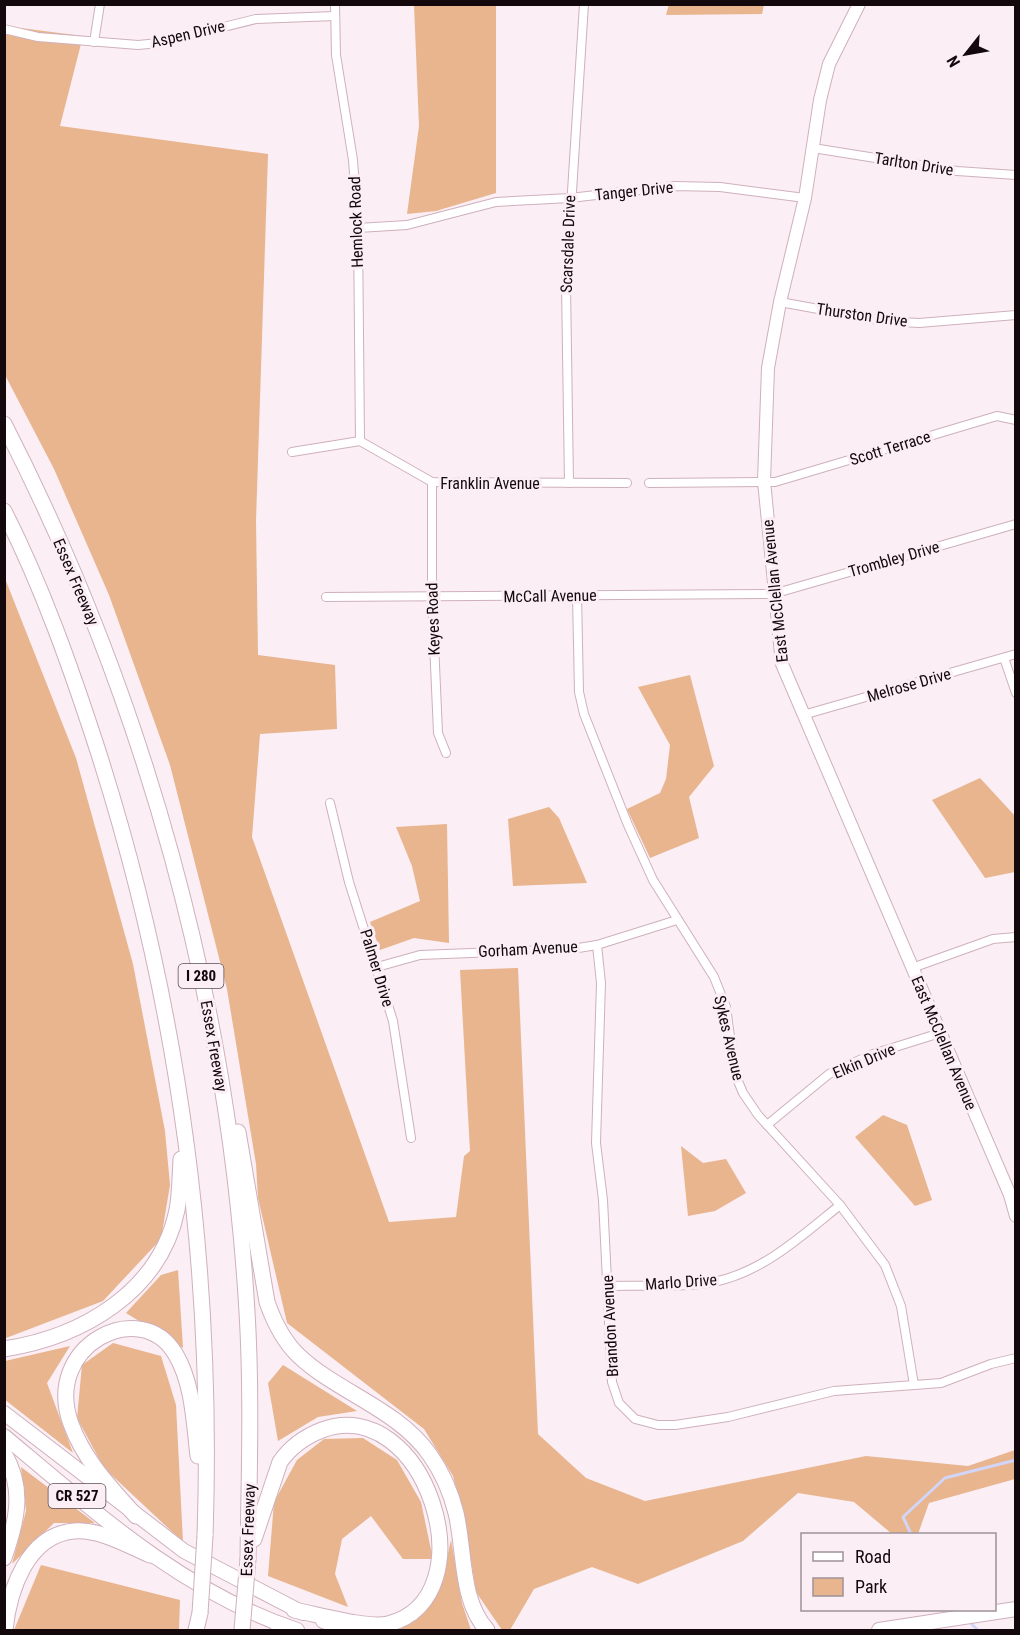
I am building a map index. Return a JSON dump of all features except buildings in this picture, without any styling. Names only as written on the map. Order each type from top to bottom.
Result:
[{"type":"highway","name":"Essex Freeway","points":[[4,424],[31,477],[78,584],[124,701],[166,837],[209,1011],[228,1130],[247,1313],[248,1559],[242,1630]]},
{"type":"highway","name":"I 280","points":[[4,511],[74,677],[114,802],[146,918],[172,1055],[196,1218],[206,1353],[206,1507],[197,1630]]},
{"type":"highway","points":[[209,1011],[234,1110],[267,1302],[274,1322],[300,1357],[399,1423],[430,1454],[450,1494],[456,1513],[471,1600],[480,1623],[487,1630]]},
{"type":"highway","points":[[4,1349],[45,1340],[101,1313],[145,1279],[158,1259],[177,1211],[180,1186],[181,1151],[172,1055]]},
{"type":"highway","points":[[136,1516],[88,1457],[70,1423],[66,1399],[70,1370],[78,1356],[101,1336],[117,1330],[142,1331],[152,1335],[163,1340],[175,1354],[190,1398],[206,1507]]},
{"type":"highway","points":[[248,1559],[277,1468],[287,1451],[304,1438],[332,1426],[371,1428],[383,1435],[408,1457],[426,1486],[438,1524],[440,1544],[436,1575],[424,1602],[401,1620],[385,1625],[294,1610]]},
{"type":"highway","points":[[4,1453],[18,1487],[18,1507],[4,1558]]},
{"type":"highway","points":[[5,1630],[6,1614],[19,1575],[41,1545],[57,1535],[74,1531],[88,1532],[150,1555]]},
{"type":"highway","points":[[245,1599],[252,1630]]},
{"type":"main road","name":"CR 527","points":[[4,1413],[184,1551],[294,1610],[347,1630]]},
{"type":"main road","name":"CR 527","points":[[4,1436],[150,1555],[233,1603],[283,1627],[297,1630]]},
{"type":"main road","points":[[879,1630],[1016,1609]]},
{"type":"street","points":[[94,42],[100,4]]},
{"type":"street","name":"Hemlock Road","points":[[335,4],[336,55],[353,160],[358,228],[360,441]]},
{"type":"street","name":"Scarsdale Drive","points":[[569,483],[566,285],[584,4]]},
{"type":"street","name":"East McClellan Avenue","points":[[859,4],[829,64],[805,198],[780,302],[768,368],[764,481],[773,594],[782,664],[1010,1195],[1016,1216]]},
{"type":"street","name":"Aspen Drive","points":[[4,29],[38,37],[94,42],[159,43],[256,19],[335,16]]},
{"type":"street","name":"Tarlton Drive","points":[[813,148],[957,171],[1016,175]]},
{"type":"street","name":"Tanger Drive","points":[[358,228],[407,225],[496,202],[570,198],[674,186],[720,187],[805,198]]},
{"type":"street","name":"Thurston Drive","points":[[780,302],[884,321],[919,323],[1016,315]]},
{"type":"street","name":"Scott Terrace","points":[[764,481],[775,483],[997,416],[1016,420]]},
{"type":"street","points":[[292,452],[360,441]]},
{"type":"street","name":"Franklin Avenue","points":[[360,441],[432,482],[627,483]]},
{"type":"street","points":[[649,483],[764,481]]},
{"type":"street","name":"Keyes Road","points":[[432,482],[432,597],[438,733],[446,753]]},
{"type":"street","name":"Trombley Drive","points":[[773,594],[1016,524]]},
{"type":"street","name":"McCall Avenue","points":[[326,597],[773,594]]},
{"type":"street","name":"Sykes Avenue","points":[[577,595],[579,692],[584,714],[628,825],[653,880],[714,977],[726,1007],[735,1074],[743,1093],[767,1125],[840,1205],[871,1244],[893,1284],[905,1324],[914,1385]]},
{"type":"street","name":"Melrose Drive","points":[[803,714],[1016,654]]},
{"type":"street","points":[[1004,658],[1016,693]]},
{"type":"street","name":"Palmer Drive","points":[[330,803],[350,882],[393,1021],[411,1137]]},
{"type":"street","name":"Gorham Avenue","points":[[377,967],[420,955],[572,949],[597,945],[677,920]]},
{"type":"street","points":[[912,968],[993,939],[1016,937]]},
{"type":"street","name":"Brandon Avenue","points":[[597,945],[601,982],[596,1143],[603,1200],[615,1393],[626,1412],[644,1423],[658,1425],[704,1421],[834,1391],[872,1386],[941,1383],[991,1364],[1016,1358]]},
{"type":"street","name":"Elkin Drive","points":[[767,1125],[829,1074],[873,1054],[940,1033]]},
{"type":"street","name":"Marlo Drive","points":[[607,1286],[713,1282],[734,1276],[781,1251],[840,1205]]},
{"type":"green space","points":[[669,4],[764,5],[762,14],[666,15]]},
{"type":"green space","points":[[414,5],[496,5],[496,193],[436,211],[407,214],[419,126]]},
{"type":"green space","points":[[5,26],[83,36],[60,126],[268,154],[256,521],[258,655],[335,665],[337,729],[260,734],[252,837],[389,1222],[456,1217],[464,1156],[470,1151],[460,970],[518,968],[538,1434],[586,1478],[645,1501],[866,1456],[968,1466],[1015,1450],[1015,1479],[929,1503],[918,1533],[891,1533],[854,1502],[798,1493],[743,1541],[638,1584],[592,1567],[534,1589],[510,1630],[502,1630],[476,1592],[465,1522],[453,1476],[424,1429],[287,1323],[258,1198],[256,1164],[227,989],[170,765],[109,595],[54,469],[5,375]]},
{"type":"green space","points":[[4,576],[76,758],[133,964],[165,1131],[170,1185],[161,1239],[103,1301],[6,1338]]},
{"type":"green space","points":[[690,675],[714,766],[689,797],[699,838],[650,858],[627,809],[660,793],[666,779],[670,745],[638,687]]},
{"type":"green space","points":[[980,778],[1015,816],[1015,872],[985,878],[932,800]]},
{"type":"green space","points":[[549,807],[559,818],[587,883],[513,886],[508,819]]},
{"type":"green space","points":[[447,824],[449,943],[414,938],[380,950],[370,922],[420,901],[412,866],[396,827]]},
{"type":"green space","points":[[883,1115],[907,1125],[932,1200],[915,1206],[855,1137]]},
{"type":"green space","points":[[681,1146],[703,1163],[726,1159],[746,1193],[715,1211],[688,1216]]},
{"type":"green space","points":[[178,1270],[183,1348],[126,1313],[161,1275]]},
{"type":"green space","points":[[113,1343],[161,1356],[176,1405],[183,1542],[104,1468],[77,1418],[82,1365]]},
{"type":"green space","points":[[70,1346],[47,1383],[73,1453],[4,1399],[5,1361]]},
{"type":"green space","points":[[283,1365],[357,1411],[318,1417],[278,1441],[268,1383]]},
{"type":"green space","points":[[363,1438],[397,1460],[421,1502],[433,1559],[403,1559],[371,1516],[342,1539],[335,1574],[348,1607],[268,1576],[274,1502],[297,1460],[324,1439]]},
{"type":"green space","points":[[21,1467],[95,1523],[54,1523],[12,1564],[26,1511]]},
{"type":"green space","points":[[451,1540],[462,1603],[471,1630],[397,1630],[412,1621],[431,1602],[441,1582]]},
{"type":"green space","points":[[41,1565],[180,1600],[179,1630],[14,1630]]},
{"type":"waterway","points":[[911,1533],[903,1517],[945,1478],[1016,1460]]},
{"type":"waterway","points":[[967,1620],[978,1630]]}]
